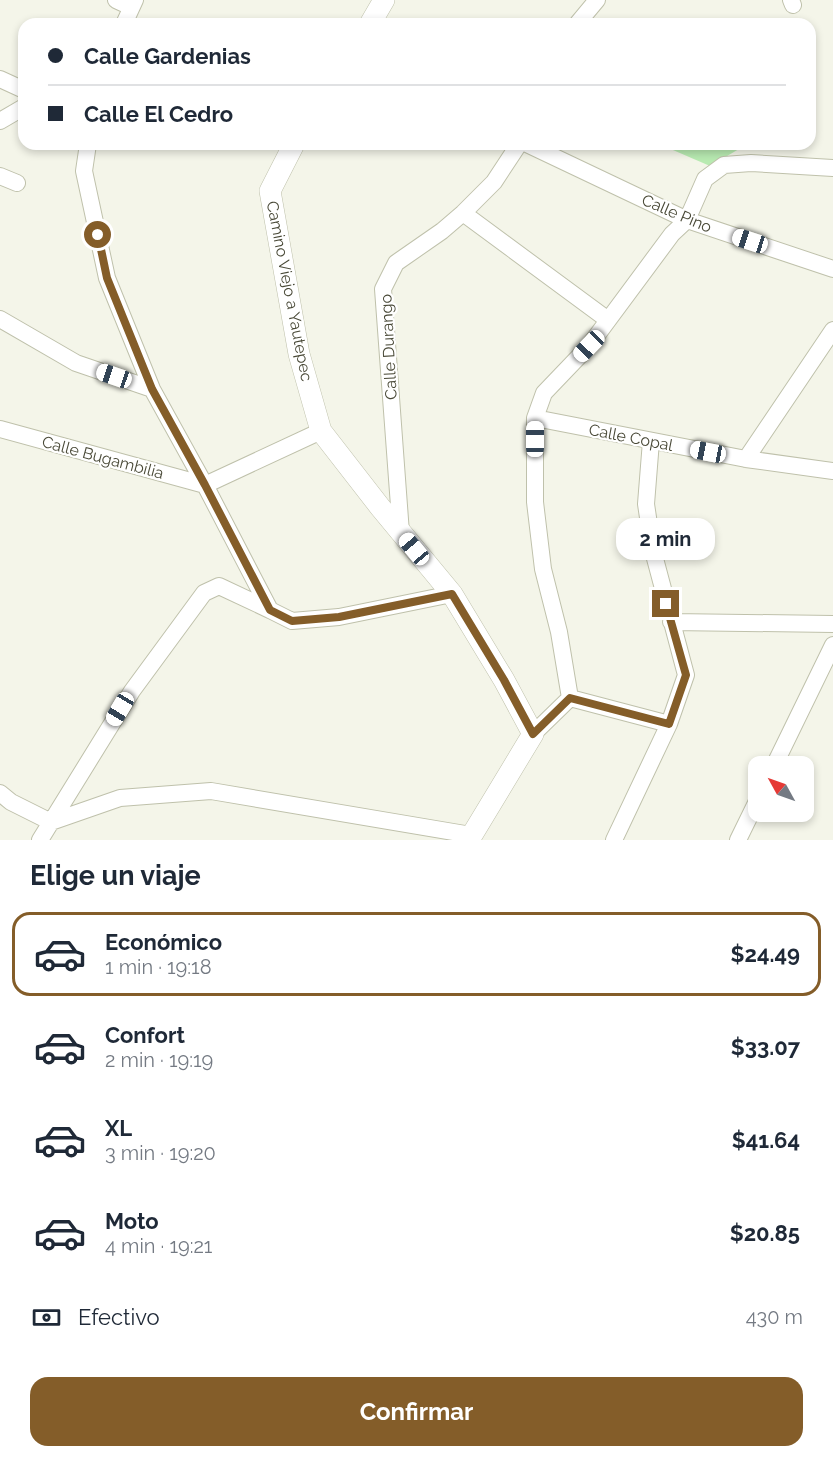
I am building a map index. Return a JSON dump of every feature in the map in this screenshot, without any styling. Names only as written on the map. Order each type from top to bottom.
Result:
[{"type":"street","points":[[374,18],[384,0]]},
{"type":"street","points":[[582,18],[597,0]]},
{"type":"street","points":[[125,18],[127,2]]},
{"type":"street","points":[[0,79],[18,87]]},
{"type":"street","points":[[0,122],[18,111]]},
{"type":"street","points":[[87,150],[84,171],[107,278],[152,389],[270,610]]},
{"type":"street","name":"Camino Viejo a Yautepec","points":[[291,150],[270,191],[299,354],[321,431],[452,594],[504,680],[533,734]]},
{"type":"street","name":"Calle Durango","points":[[401,533],[383,289],[396,263],[464,213],[494,182],[515,150]]},
{"type":"street","name":"Calle Pino","points":[[540,150],[687,220],[833,269]]},
{"type":"street","points":[[570,698],[559,632],[543,569],[536,502],[535,418],[544,393],[589,346],[672,234],[687,220],[705,179],[724,165],[751,163],[833,168]]},
{"type":"street","points":[[0,176],[17,183]]},
{"type":"street","points":[[464,213],[608,320]]},
{"type":"street","points":[[0,320],[76,363],[152,389]]},
{"type":"street","points":[[746,459],[833,330]]},
{"type":"street","name":"Calle Copal","points":[[535,418],[746,459],[833,471]]},
{"type":"street","name":"Calle Bugambilia","points":[[0,429],[205,485]]},
{"type":"street","points":[[205,485],[321,431]]},
{"type":"street","points":[[614,840],[669,724],[686,675],[653,551],[646,504],[651,441]]},
{"type":"street","points":[[40,840],[132,691],[204,593],[219,586],[292,621],[339,617],[452,594]]},
{"type":"street","points":[[671,622],[833,624]]},
{"type":"street","points":[[779,756],[833,645]]},
{"type":"street","points":[[570,698],[669,724]]},
{"type":"street","points":[[0,793],[11,802],[51,822],[120,798],[212,791],[470,837],[533,734],[570,698]]},
{"type":"street","points":[[738,840],[748,820]]},
{"type":"green space","points":[[673,150],[737,150],[710,166]]},
{"type":"route","points":[[98,235],[107,278],[152,389],[270,610],[292,621],[339,617],[452,594],[504,680],[533,734],[570,698],[669,724],[686,675],[666,604]]}]
